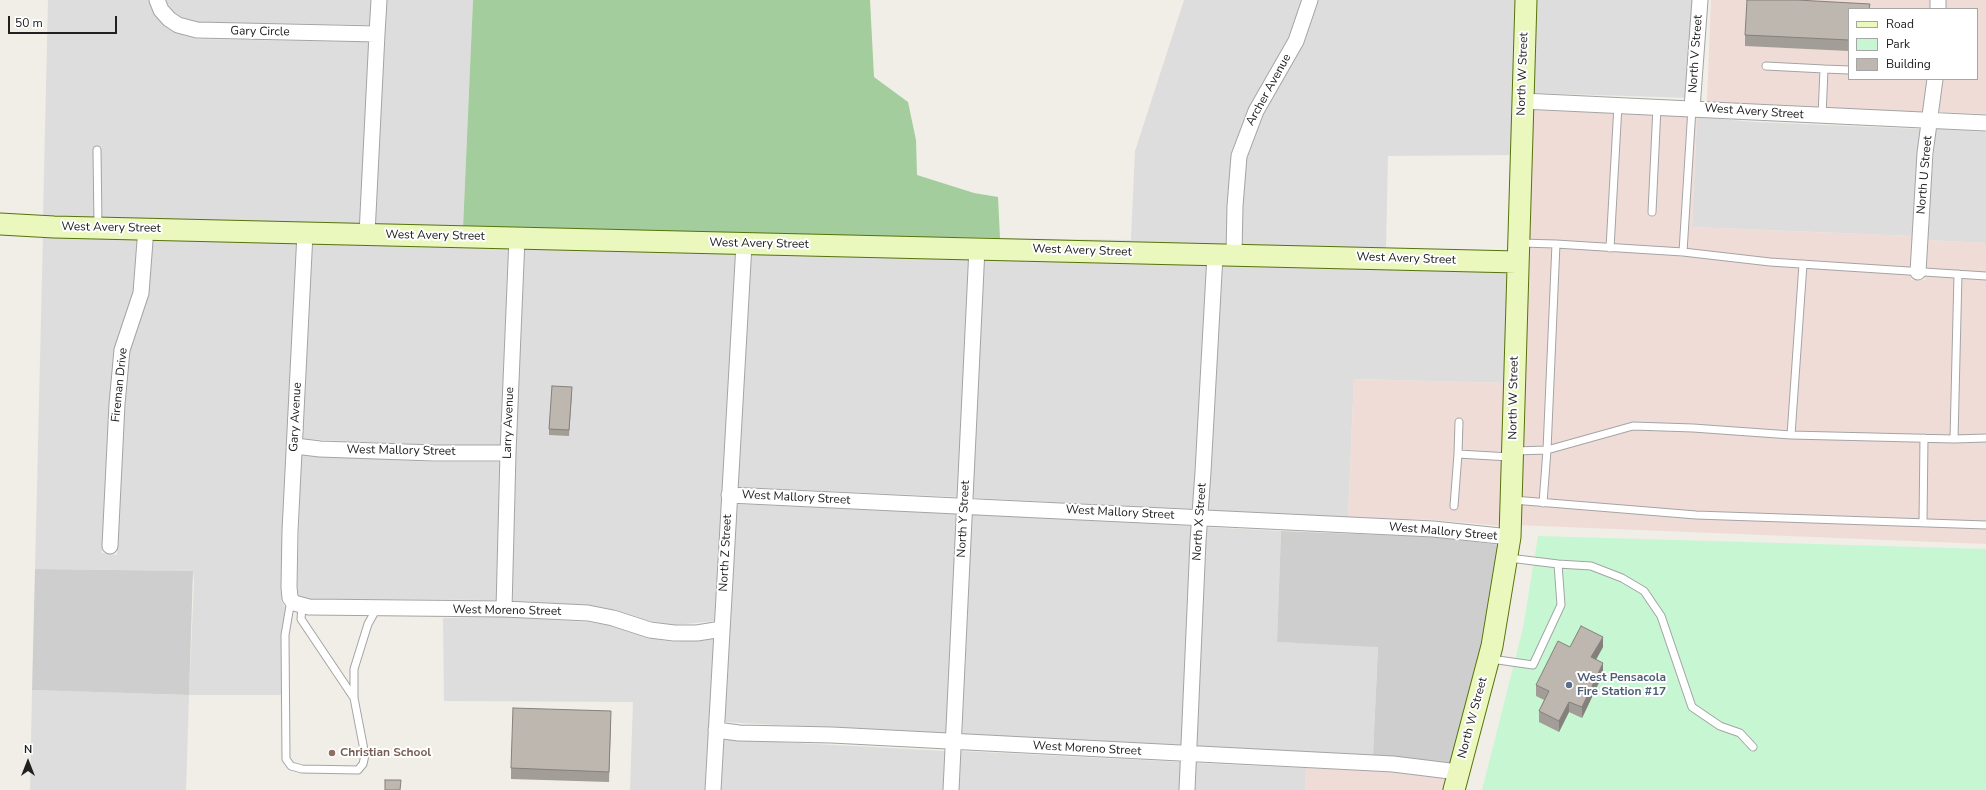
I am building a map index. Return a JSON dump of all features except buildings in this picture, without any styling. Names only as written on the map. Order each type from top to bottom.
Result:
[{"type":"street","name":"Gary Circle","points":[[157,0],[169,19],[183,27],[197,30],[377,34]]},
{"type":"street","points":[[367,234],[379,0]]},
{"type":"street","name":"Archer Avenue","points":[[1225,254],[1235,206],[1239,156],[1256,111],[1296,41],[1310,0]]},
{"type":"street","name":"North W Street","points":[[1456,781],[1489,658],[1510,537],[1517,253],[1526,0]]},
{"type":"street","name":"North V Street","points":[[1692,108],[1700,0]]},
{"type":"street","name":"North U Street","points":[[1918,272],[1925,153],[1935,80]]},
{"type":"street","name":"West Avery Street","points":[[1522,102],[1692,108],[1755,114],[1986,123]]},
{"type":"street","name":"West Avery Street","points":[[0,224],[98,228],[744,244],[1225,254],[1517,253]]},
{"type":"street","name":"Fireman Drive","points":[[110,546],[117,404],[122,350],[141,293],[146,228]]},
{"type":"street","name":"Gary Avenue","points":[[297,603],[289,587],[294,446],[305,233]]},
{"type":"street","name":"Larry Avenue","points":[[504,608],[508,453],[517,238]]},
{"type":"street","name":"North Z Street","points":[[713,790],[744,244]]},
{"type":"street","name":"North Y Street","points":[[951,790],[977,248]]},
{"type":"street","name":"North X Street","points":[[1187,790],[1200,518],[1225,254]]},
{"type":"street","name":"West Mallory Street","points":[[294,446],[320,449],[426,453],[508,453]]},
{"type":"street","name":"West Mallory Street","points":[[730,495],[1433,529],[1510,537]]},
{"type":"street","name":"West Moreno Street","points":[[297,603],[377,608],[504,608],[588,613],[613,618],[650,630],[674,633],[697,633],[722,629]]},
{"type":"street","name":"West Moreno Street","points":[[716,730],[1393,764],[1456,781]]},
{"type":"lane","points":[[1766,66],[1848,70]]},
{"type":"lane","points":[[1822,116],[1824,69]]},
{"type":"lane","points":[[1610,248],[1618,105]]},
{"type":"lane","points":[[1652,212],[1657,107]]},
{"type":"lane","points":[[1683,252],[1692,108]]},
{"type":"lane","points":[[97,150],[98,228]]},
{"type":"lane","points":[[1517,253],[1556,244],[1683,252],[1803,264],[1986,276]]},
{"type":"lane","points":[[1543,503],[1547,450],[1556,244]]},
{"type":"lane","points":[[1791,435],[1803,264]]},
{"type":"lane","points":[[1954,438],[1958,274]]},
{"type":"lane","points":[[1454,506],[1460,422]]},
{"type":"lane","points":[[1458,454],[1513,454],[1547,450],[1633,426],[1693,428],[1791,435],[1986,438]]},
{"type":"lane","points":[[1923,522],[1924,438]]},
{"type":"lane","points":[[1512,500],[1696,515],[1986,525]]},
{"type":"lane","points":[[1507,558],[1591,566],[1622,578],[1644,591],[1661,616],[1692,707],[1720,726],[1740,732],[1753,747]]},
{"type":"lane","points":[[1489,658],[1533,665],[1561,605],[1558,564]]},
{"type":"lane","points":[[297,603],[301,619],[354,698]]},
{"type":"lane","points":[[297,603],[285,635],[284,696],[286,759],[291,766],[302,769],[358,770],[363,764],[365,754],[354,698],[354,669],[368,624],[377,608]]},
{"type":"shaded area","points":[[48,0],[150,0],[156,16],[164,25],[175,32],[196,39],[369,42],[360,225],[43,218]]},
{"type":"shaded area","points":[[165,0],[371,0],[370,25],[198,22],[181,17],[174,13]]},
{"type":"shaded area","points":[[386,0],[473,0],[463,228],[375,226]]},
{"type":"shaded area","points":[[1184,0],[1303,0],[1290,37],[1249,107],[1232,153],[1227,206],[1227,246],[632,233],[1131,240],[1135,151]]},
{"type":"shaded area","points":[[1318,0],[1519,0],[1513,155],[1388,156],[1386,250],[1242,246],[1242,207],[1246,158],[1262,115],[1303,44]]},
{"type":"shaded area","points":[[1533,0],[1697,0],[1693,98],[1530,93]]},
{"type":"shaded area","points":[[1711,0],[1931,0],[1930,8],[1848,8],[1848,80],[1927,80],[1924,112],[1756,105],[1707,101]]},
{"type":"shaded area","points":[[1946,0],[1986,0],[1986,114],[1939,112],[1942,80],[1978,80],[1978,8],[1945,8]]},
{"type":"shaded area","points":[[1532,110],[1697,117],[1692,227],[1912,236],[1911,280],[1925,280],[1926,240],[1986,243],[1986,544],[1515,525]]},
{"type":"shaded area","points":[[1697,117],[1755,122],[1921,129],[1912,236],[1692,227]]},
{"type":"shaded area","points":[[1936,129],[1986,132],[1986,243],[1926,240]]},
{"type":"shaded area","points":[[43,235],[139,237],[134,291],[115,348],[110,403],[102,553],[117,555],[124,404],[129,352],[148,295],[153,237],[297,241],[283,598],[281,601],[288,612],[287,695],[189,695],[194,582],[193,571],[35,569]]},
{"type":"shaded area","points":[[312,241],[509,246],[500,445],[434,445],[302,439]]},
{"type":"shaded area","points":[[524,247],[736,252],[715,621],[674,625],[651,621],[615,610],[589,605],[512,601],[515,453]]},
{"type":"shaded area","points":[[751,252],[970,256],[958,497],[737,487]]},
{"type":"shaded area","points":[[984,257],[1207,263],[1193,509],[973,498]]},
{"type":"shaded area","points":[[1222,263],[1509,270],[1507,383],[1354,379],[1348,517],[1208,510]]},
{"type":"shaded area","points":[[1354,379],[1507,383],[1503,526],[1433,520],[1348,517]]},
{"type":"shaded area","points":[[301,455],[434,462],[500,462],[497,600],[309,599],[297,595]]},
{"type":"shaded area","points":[[736,504],[957,514],[947,734],[723,722]]},
{"type":"shaded area","points":[[972,514],[1192,526],[1182,745],[962,735]]},
{"type":"shaded area","points":[[1206,527],[1281,531],[1277,642],[1378,646],[1373,755],[1197,746]]},
{"type":"shaded area","points":[[1281,531],[1433,537],[1501,545],[1485,644],[1453,763],[1373,755],[1378,647],[1277,642]]},
{"type":"shaded area","points":[[35,569],[193,571],[189,695],[32,690]]},
{"type":"shaded area","points":[[504,617],[587,622],[612,626],[648,638],[673,642],[714,638],[705,790],[630,790],[633,702],[444,701],[443,618]]},
{"type":"shaded area","points":[[32,690],[189,695],[186,790],[30,790]]},
{"type":"shaded area","points":[[723,739],[946,751],[943,790],[720,790]]},
{"type":"shaded area","points":[[961,751],[1181,762],[1180,790],[958,790]]},
{"type":"shaded area","points":[[1196,763],[1306,768],[1305,790],[1195,790]]},
{"type":"shaded area","points":[[1306,768],[1392,772],[1449,779],[1446,790],[1305,790]]},
{"type":"green space","points":[[473,0],[870,0],[874,77],[908,102],[916,140],[917,175],[974,193],[998,197],[1000,238],[632,233],[463,228]]},
{"type":"green space","points":[[1538,536],[1986,549],[1986,790],[1482,790],[1523,628]]},
{"type":"place","name":"West Pensacola Fire Station #17","points":[[1569,685]]},
{"type":"place","name":"Christian School","points":[[332,753]]}]
